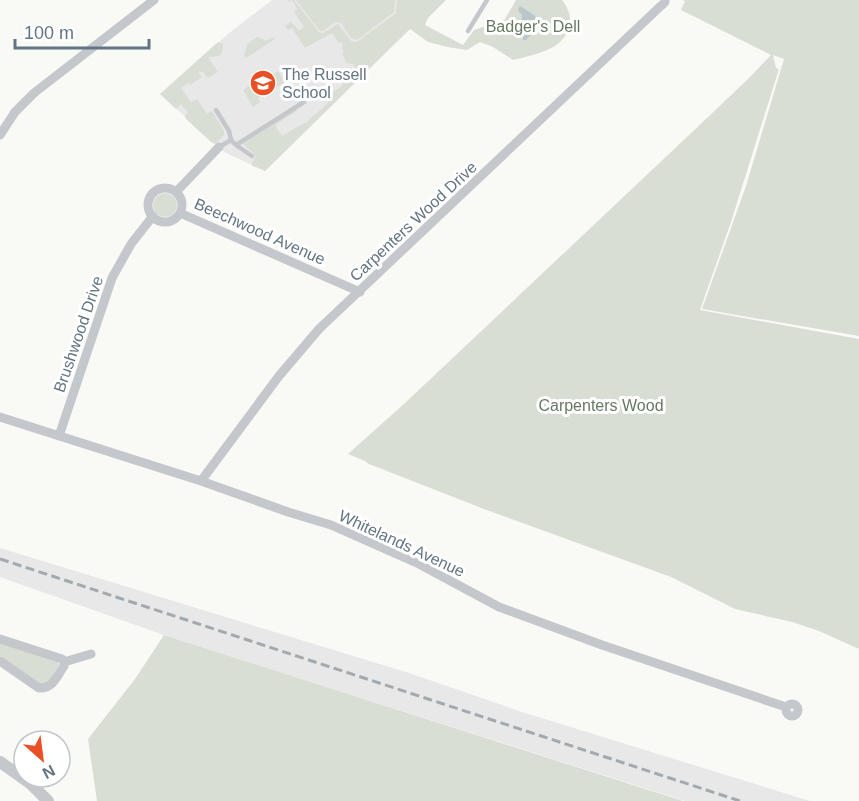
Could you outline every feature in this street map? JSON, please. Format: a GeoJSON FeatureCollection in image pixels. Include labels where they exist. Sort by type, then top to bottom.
{"type":"FeatureCollection","features":[{"type":"Feature","properties":{"kind":"street"},"geometry":{"type":"LineString","coordinates":[[0,135],[15,112],[34,93],[154,0]]}},
{"type":"Feature","properties":{"kind":"street","name":"Carpenters Wood Drive"},"geometry":{"type":"LineString","coordinates":[[201,481],[279,376],[319,329],[666,0]]}},
{"type":"Feature","properties":{"kind":"street"},"geometry":{"type":"LineString","coordinates":[[153,216],[157,220],[167,222],[176,218],[182,204],[176,192],[219,147]]}},
{"type":"Feature","properties":{"kind":"street","name":"Brushwood Drive"},"geometry":{"type":"LineString","coordinates":[[59,436],[112,278],[131,244],[153,216],[150,212],[149,201],[155,192],[165,188],[176,192]]}},
{"type":"Feature","properties":{"kind":"street","name":"Beechwood Avenue"},"geometry":{"type":"LineString","coordinates":[[180,213],[360,292]]}},
{"type":"Feature","properties":{"kind":"street","name":"Whitelands Avenue"},"geometry":{"type":"LineString","coordinates":[[0,417],[331,525],[419,564],[499,607],[548,626],[786,707]]}},
{"type":"Feature","properties":{"kind":"street"},"geometry":{"type":"LineString","coordinates":[[0,639],[62,659],[64,662]]}},
{"type":"Feature","properties":{"kind":"street"},"geometry":{"type":"LineString","coordinates":[[64,662],[91,654]]}},
{"type":"Feature","properties":{"kind":"street"},"geometry":{"type":"LineString","coordinates":[[0,663],[39,688],[45,688],[50,687],[64,666],[64,662]]}},
{"type":"Feature","properties":{"kind":"street"},"geometry":{"type":"LineString","coordinates":[[0,762],[30,783],[48,801]]}},
{"type":"Feature","properties":{"kind":"lane"},"geometry":{"type":"LineString","coordinates":[[468,31],[487,0]]}},
{"type":"Feature","properties":{"kind":"lane"},"geometry":{"type":"LineString","coordinates":[[236,145],[304,102]]}},
{"type":"Feature","properties":{"kind":"lane"},"geometry":{"type":"LineString","coordinates":[[216,110],[230,131],[231,140],[252,156]]}},
{"type":"Feature","properties":{"kind":"lane"},"geometry":{"type":"LineString","coordinates":[[219,147],[231,140]]}},
{"type":"Feature","properties":{"kind":"shaded area","name":"The Russell School"},"geometry":{"type":"Polygon","coordinates":[[[272,0],[439,0],[265,171],[224,152],[160,94],[228,34],[272,0]]]}},
{"type":"Feature","properties":{"kind":"shaded area"},"geometry":{"type":"Polygon","coordinates":[[[520,6],[534,15],[538,21],[532,34],[526,40],[523,40],[522,15],[518,10],[520,6]]]}},
{"type":"Feature","properties":{"kind":"shaded area"},"geometry":{"type":"Polygon","coordinates":[[[0,548],[409,673],[522,712],[810,801],[685,801],[164,635],[0,577],[0,548]]]}},
{"type":"Feature","properties":{"kind":"green space","name":"Badger's Dell"},"geometry":{"type":"Polygon","coordinates":[[[292,0],[319,32],[323,33],[338,24],[351,41],[357,42],[396,13],[397,0],[446,0],[428,18],[425,25],[463,45],[474,30],[486,26],[498,31],[516,0],[562,0],[569,12],[570,24],[565,36],[555,46],[540,53],[513,60],[493,47],[480,42],[467,50],[447,47],[428,42],[410,29],[265,171],[251,165],[256,156],[242,143],[296,109],[297,111],[275,125],[282,136],[306,123],[329,102],[332,98],[331,92],[340,88],[349,75],[358,72],[353,64],[347,63],[342,54],[344,51],[341,42],[339,43],[332,33],[305,48],[292,28],[288,30],[285,26],[291,22],[299,30],[304,27],[294,12],[297,9],[292,0]]]}},
{"type":"Feature","properties":{"kind":"green space"},"geometry":{"type":"Polygon","coordinates":[[[296,0],[395,0],[394,12],[357,40],[351,38],[341,23],[335,22],[323,31],[319,30],[296,0]]]}},
{"type":"Feature","properties":{"kind":"green space","name":"Carpenters Wood"},"geometry":{"type":"Polygon","coordinates":[[[682,0],[859,0],[859,336],[702,309],[746,186],[784,59],[773,55],[776,68],[779,69],[731,222],[700,310],[859,339],[859,649],[792,622],[735,609],[671,577],[484,509],[348,454],[405,403],[771,55],[681,10],[685,1],[682,0]]]}},
{"type":"Feature","properties":{"kind":"green space"},"geometry":{"type":"Polygon","coordinates":[[[257,37],[265,41],[274,37],[275,39],[246,58],[244,55],[246,45],[257,37]]]}},
{"type":"Feature","properties":{"kind":"green space"},"geometry":{"type":"Polygon","coordinates":[[[218,42],[223,44],[222,53],[219,56],[208,57],[218,72],[208,78],[202,71],[199,73],[202,77],[181,88],[191,102],[197,99],[207,114],[212,111],[224,131],[224,135],[215,144],[185,118],[187,111],[181,104],[176,109],[160,94],[218,42]]]}},
{"type":"Feature","properties":{"kind":"green space"},"geometry":{"type":"Polygon","coordinates":[[[278,71],[285,82],[258,98],[260,102],[253,107],[243,90],[252,84],[253,87],[278,71]]]}},
{"type":"Feature","properties":{"kind":"green space"},"geometry":{"type":"Polygon","coordinates":[[[165,193],[173,197],[177,205],[173,213],[165,217],[157,213],[153,205],[157,197],[165,193]]]}},
{"type":"Feature","properties":{"kind":"green space"},"geometry":{"type":"Polygon","coordinates":[[[164,635],[683,801],[97,801],[88,739],[135,679],[164,635]]]}},
{"type":"Feature","properties":{"kind":"green space"},"geometry":{"type":"Polygon","coordinates":[[[0,643],[58,662],[59,665],[48,684],[42,685],[0,656],[0,643]]]}},
{"type":"Feature","properties":{"kind":"railway"},"geometry":{"type":"LineString","coordinates":[[0,559],[740,801]]}},
{"type":"Feature","properties":{"kind":"place","name":"The Russell School"},"geometry":{"type":"Point","coordinates":[263,83]}}]}
